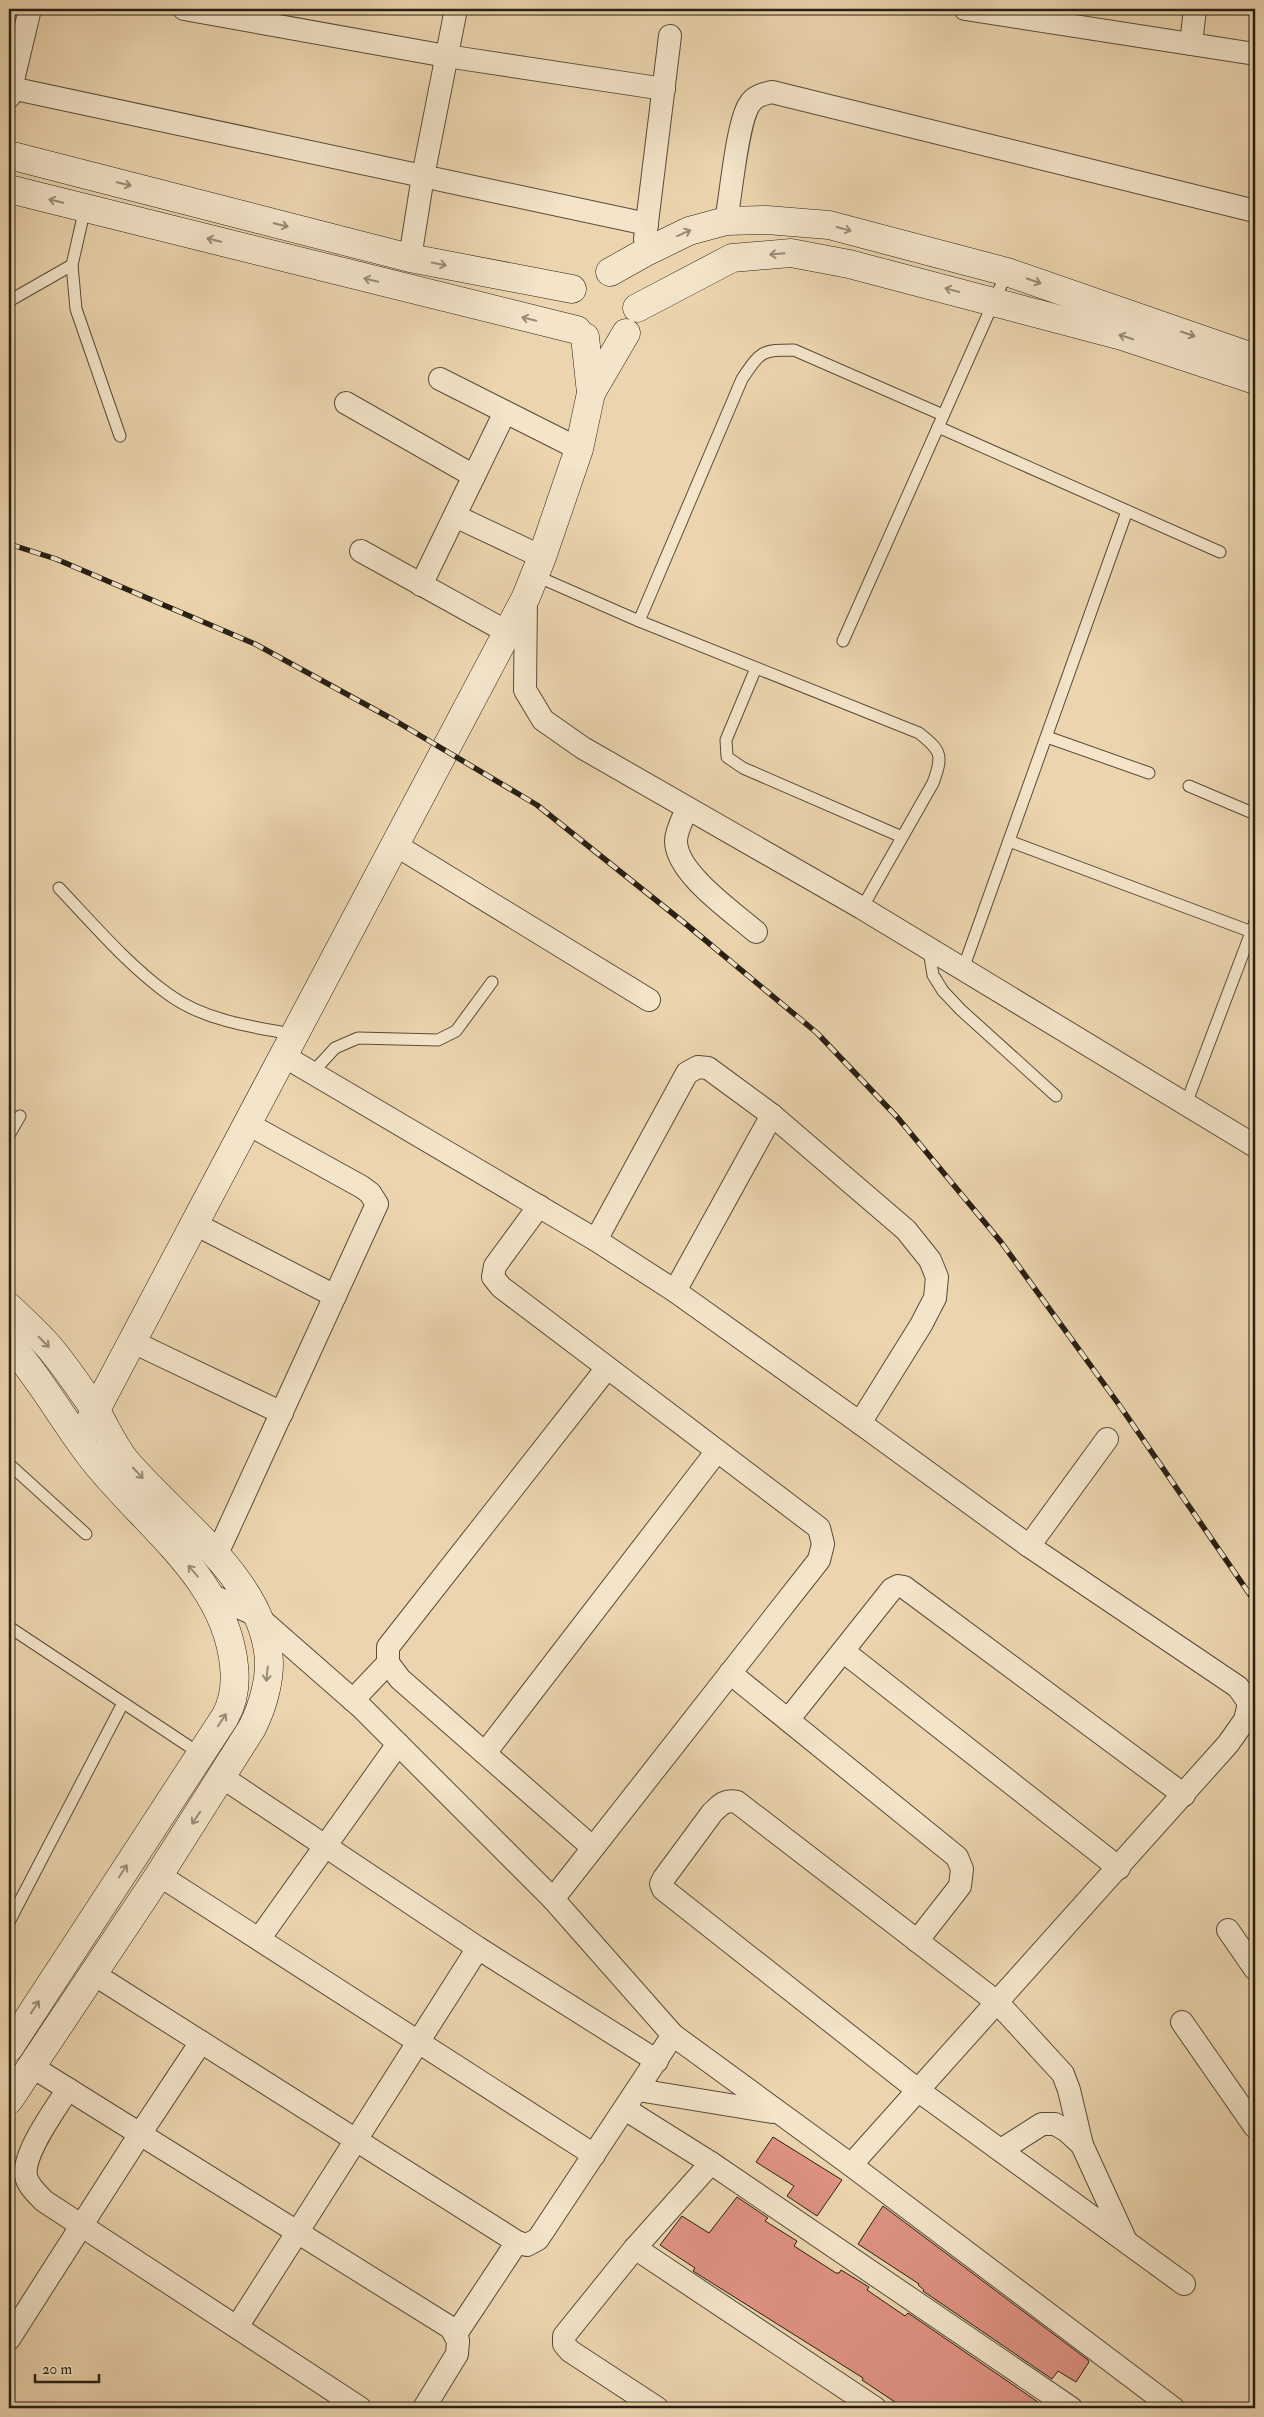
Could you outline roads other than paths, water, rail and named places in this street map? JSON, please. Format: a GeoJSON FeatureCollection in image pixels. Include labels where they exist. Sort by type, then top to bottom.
{"type":"FeatureCollection","features":[{"type":"Feature","properties":{"kind":"main road"},"geometry":{"type":"LineString","coordinates":[[9,155],[410,258],[572,289]]}},
{"type":"Feature","properties":{"kind":"main road"},"geometry":{"type":"LineString","coordinates":[[9,189],[581,333],[595,341],[617,339],[626,333]]}},
{"type":"Feature","properties":{"kind":"main road"},"geometry":{"type":"LineString","coordinates":[[610,272],[689,231],[726,221],[767,220],[829,225],[1007,272],[1255,358]]}},
{"type":"Feature","properties":{"kind":"main road"},"geometry":{"type":"LineString","coordinates":[[637,308],[732,258],[791,253],[849,264],[1122,336],[1255,380]]}},
{"type":"Feature","properties":{"kind":"main road"},"geometry":{"type":"LineString","coordinates":[[80,1440],[507,632],[534,576],[579,449],[591,393],[626,333],[633,325],[637,308],[635,293],[621,276],[610,272],[599,272],[579,280],[572,289],[568,310],[571,321],[581,333],[591,393]]}},
{"type":"Feature","properties":{"kind":"main road"},"geometry":{"type":"LineString","coordinates":[[9,1307],[54,1351],[95,1410],[124,1458],[216,1556],[247,1594],[269,1653],[265,1692],[259,1714],[252,1728],[159,1875],[9,2100]]}},
{"type":"Feature","properties":{"kind":"main road"},"geometry":{"type":"LineString","coordinates":[[9,1344],[30,1366],[80,1440],[124,1496],[196,1574],[211,1595],[229,1635],[233,1654],[234,1686],[230,1707],[9,2048]]}},
{"type":"Feature","properties":{"kind":"street"},"geometry":{"type":"LineString","coordinates":[[30,9],[10,93],[423,176],[647,224]]}},
{"type":"Feature","properties":{"kind":"street"},"geometry":{"type":"LineString","coordinates":[[184,9],[446,56],[664,89]]}},
{"type":"Feature","properties":{"kind":"street"},"geometry":{"type":"LineString","coordinates":[[410,258],[423,176],[456,9]]}},
{"type":"Feature","properties":{"kind":"street"},"geometry":{"type":"LineString","coordinates":[[965,9],[1022,13],[1255,54]]}},
{"type":"Feature","properties":{"kind":"street"},"geometry":{"type":"LineString","coordinates":[[1191,44],[1195,9]]}},
{"type":"Feature","properties":{"kind":"street"},"geometry":{"type":"LineString","coordinates":[[644,253],[670,36]]}},
{"type":"Feature","properties":{"kind":"street"},"geometry":{"type":"LineString","coordinates":[[726,221],[743,120],[749,104],[758,96],[772,92],[1255,211]]}},
{"type":"Feature","properties":{"kind":"street"},"geometry":{"type":"LineString","coordinates":[[440,379],[579,449]]}},
{"type":"Feature","properties":{"kind":"street"},"geometry":{"type":"LineString","coordinates":[[346,404],[474,476]]}},
{"type":"Feature","properties":{"kind":"street"},"geometry":{"type":"LineString","coordinates":[[421,584],[506,412]]}},
{"type":"Feature","properties":{"kind":"street"},"geometry":{"type":"LineString","coordinates":[[455,516],[534,576],[525,690],[543,720],[583,748],[862,908],[1255,1146]]}},
{"type":"Feature","properties":{"kind":"street"},"geometry":{"type":"LineString","coordinates":[[361,551],[507,632]]}},
{"type":"Feature","properties":{"kind":"street"},"geometry":{"type":"LineString","coordinates":[[687,809],[676,841],[680,858],[694,877],[756,932]]}},
{"type":"Feature","properties":{"kind":"street"},"geometry":{"type":"LineString","coordinates":[[394,844],[649,1000]]}},
{"type":"Feature","properties":{"kind":"street"},"geometry":{"type":"LineString","coordinates":[[288,1044],[312,1073],[596,1240],[675,1291],[860,1422],[1029,1546],[1238,1687],[1249,1703],[1245,1720],[1228,1744],[920,2091],[851,2165]]}},
{"type":"Feature","properties":{"kind":"street"},"geometry":{"type":"LineString","coordinates":[[596,1240],[687,1073],[698,1067],[708,1068],[772,1116],[906,1230],[930,1260],[937,1277],[935,1298],[921,1325],[860,1422]]}},
{"type":"Feature","properties":{"kind":"street"},"geometry":{"type":"LineString","coordinates":[[675,1291],[772,1116]]}},
{"type":"Feature","properties":{"kind":"street"},"geometry":{"type":"LineString","coordinates":[[216,1556],[378,1204],[376,1199],[362,1187],[246,1123]]}},
{"type":"Feature","properties":{"kind":"street"},"geometry":{"type":"LineString","coordinates":[[539,1206],[495,1266],[493,1277],[514,1298],[819,1528],[824,1544],[819,1560],[553,1899]]}},
{"type":"Feature","properties":{"kind":"street"},"geometry":{"type":"LineString","coordinates":[[193,1223],[335,1296]]}},
{"type":"Feature","properties":{"kind":"street"},"geometry":{"type":"LineString","coordinates":[[131,1341],[282,1413]]}},
{"type":"Feature","properties":{"kind":"street"},"geometry":{"type":"LineString","coordinates":[[592,1847],[400,1679],[388,1663],[388,1648],[607,1368]]}},
{"type":"Feature","properties":{"kind":"street"},"geometry":{"type":"LineString","coordinates":[[1029,1546],[1107,1439]]}},
{"type":"Feature","properties":{"kind":"street"},"geometry":{"type":"LineString","coordinates":[[485,1753],[717,1451]]}},
{"type":"Feature","properties":{"kind":"street"},"geometry":{"type":"LineString","coordinates":[[788,1720],[892,1589],[898,1586],[904,1588],[1184,1795]]}},
{"type":"Feature","properties":{"kind":"street"},"geometry":{"type":"LineString","coordinates":[[211,1595],[256,1615],[353,1700],[553,1899],[673,2035],[851,2165],[1166,2406]]}},
{"type":"Feature","properties":{"kind":"street"},"geometry":{"type":"LineString","coordinates":[[843,1651],[1119,1868]]}},
{"type":"Feature","properties":{"kind":"street"},"geometry":{"type":"LineString","coordinates":[[353,1700],[388,1663]]}},
{"type":"Feature","properties":{"kind":"street"},"geometry":{"type":"LineString","coordinates":[[730,1673],[957,1857],[962,1869],[960,1886],[917,1941]]}},
{"type":"Feature","properties":{"kind":"street"},"geometry":{"type":"LineString","coordinates":[[259,1940],[398,1744]]}},
{"type":"Feature","properties":{"kind":"street"},"geometry":{"type":"LineString","coordinates":[[222,1777],[478,1948],[657,2062]]}},
{"type":"Feature","properties":{"kind":"street"},"geometry":{"type":"LineString","coordinates":[[1126,2241],[1082,2145],[1069,2090],[1063,2074],[998,2003],[737,1802],[729,1800],[721,1804],[661,1884],[669,1894],[920,2091],[1184,2284]]}},
{"type":"Feature","properties":{"kind":"street"},"geometry":{"type":"LineString","coordinates":[[159,1875],[594,2155]]}},
{"type":"Feature","properties":{"kind":"street"},"geometry":{"type":"LineString","coordinates":[[1228,1930],[1255,1969]]}},
{"type":"Feature","properties":{"kind":"street"},"geometry":{"type":"LineString","coordinates":[[236,2328],[478,1948]]}},
{"type":"Feature","properties":{"kind":"street"},"geometry":{"type":"LineString","coordinates":[[92,1973],[517,2242],[527,2245],[538,2239],[657,2062],[673,2035]]}},
{"type":"Feature","properties":{"kind":"street"},"geometry":{"type":"LineString","coordinates":[[1182,2022],[1255,2127]]}},
{"type":"Feature","properties":{"kind":"street"},"geometry":{"type":"LineString","coordinates":[[9,2339],[201,2042]]}},
{"type":"Feature","properties":{"kind":"street"},"geometry":{"type":"LineString","coordinates":[[31,2066],[451,2328],[458,2341]]}},
{"type":"Feature","properties":{"kind":"street"},"geometry":{"type":"LineString","coordinates":[[68,2089],[27,2160],[26,2176],[31,2188],[44,2201],[360,2408]]}},
{"type":"Feature","properties":{"kind":"street"},"geometry":{"type":"LineString","coordinates":[[638,2090],[778,2113]]}},
{"type":"Feature","properties":{"kind":"street"},"geometry":{"type":"LineString","coordinates":[[625,2109],[711,2163],[1071,2408]]}},
{"type":"Feature","properties":{"kind":"street"},"geometry":{"type":"LineString","coordinates":[[1001,2150],[1042,2124],[1056,2124],[1082,2145]]}},
{"type":"Feature","properties":{"kind":"street"},"geometry":{"type":"LineString","coordinates":[[658,2408],[570,2351],[564,2344],[564,2336],[635,2248],[711,2163]]}},
{"type":"Feature","properties":{"kind":"street"},"geometry":{"type":"LineString","coordinates":[[424,2408],[457,2354],[458,2341],[456,2334],[517,2242]]}},
{"type":"Feature","properties":{"kind":"street"},"geometry":{"type":"LineString","coordinates":[[635,2248],[875,2408]]}},
{"type":"Feature","properties":{"kind":"lane"},"geometry":{"type":"LineString","coordinates":[[85,208],[72,265],[76,309],[120,436]]}},
{"type":"Feature","properties":{"kind":"lane"},"geometry":{"type":"LineString","coordinates":[[9,301],[72,265]]}},
{"type":"Feature","properties":{"kind":"lane"},"geometry":{"type":"LineString","coordinates":[[843,641],[1007,272]]}},
{"type":"Feature","properties":{"kind":"lane"},"geometry":{"type":"LineString","coordinates":[[639,621],[742,379],[756,358],[768,350],[794,350],[943,415]]}},
{"type":"Feature","properties":{"kind":"lane"},"geometry":{"type":"LineString","coordinates":[[938,427],[1220,552]]}},
{"type":"Feature","properties":{"kind":"lane"},"geometry":{"type":"LineString","coordinates":[[963,969],[1127,511]]}},
{"type":"Feature","properties":{"kind":"lane"},"geometry":{"type":"LineString","coordinates":[[534,576],[639,621],[919,733],[936,746],[941,761],[933,782],[862,908]]}},
{"type":"Feature","properties":{"kind":"lane"},"geometry":{"type":"LineString","coordinates":[[756,668],[726,740],[727,757],[743,768],[902,837]]}},
{"type":"Feature","properties":{"kind":"lane"},"geometry":{"type":"LineString","coordinates":[[1047,737],[1149,773]]}},
{"type":"Feature","properties":{"kind":"lane"},"geometry":{"type":"LineString","coordinates":[[1189,786],[1255,814]]}},
{"type":"Feature","properties":{"kind":"lane"},"geometry":{"type":"LineString","coordinates":[[1009,841],[1254,927],[1186,1104]]}},
{"type":"Feature","properties":{"kind":"lane"},"geometry":{"type":"LineString","coordinates":[[58,888],[130,962],[168,994],[200,1011],[246,1026],[288,1044]]}},
{"type":"Feature","properties":{"kind":"lane"},"geometry":{"type":"LineString","coordinates":[[929,948],[933,975],[944,991],[961,1010],[1056,1096]]}},
{"type":"Feature","properties":{"kind":"lane"},"geometry":{"type":"LineString","coordinates":[[312,1073],[335,1048],[358,1038],[438,1040],[456,1031],[492,982]]}},
{"type":"Feature","properties":{"kind":"lane"},"geometry":{"type":"LineString","coordinates":[[9,1136],[20,1116]]}},
{"type":"Feature","properties":{"kind":"lane"},"geometry":{"type":"LineString","coordinates":[[9,1464],[86,1534]]}},
{"type":"Feature","properties":{"kind":"lane"},"geometry":{"type":"LineString","coordinates":[[9,1628],[199,1754]]}},
{"type":"Feature","properties":{"kind":"lane"},"geometry":{"type":"LineString","coordinates":[[9,1922],[123,1703]]}},
{"type":"Feature","properties":{"kind":"railway"},"geometry":{"type":"LineString","coordinates":[[9,544],[56,559],[255,644],[394,720],[537,805],[687,925],[817,1033],[898,1118],[1001,1242],[1120,1406],[1255,1602]]}}]}
